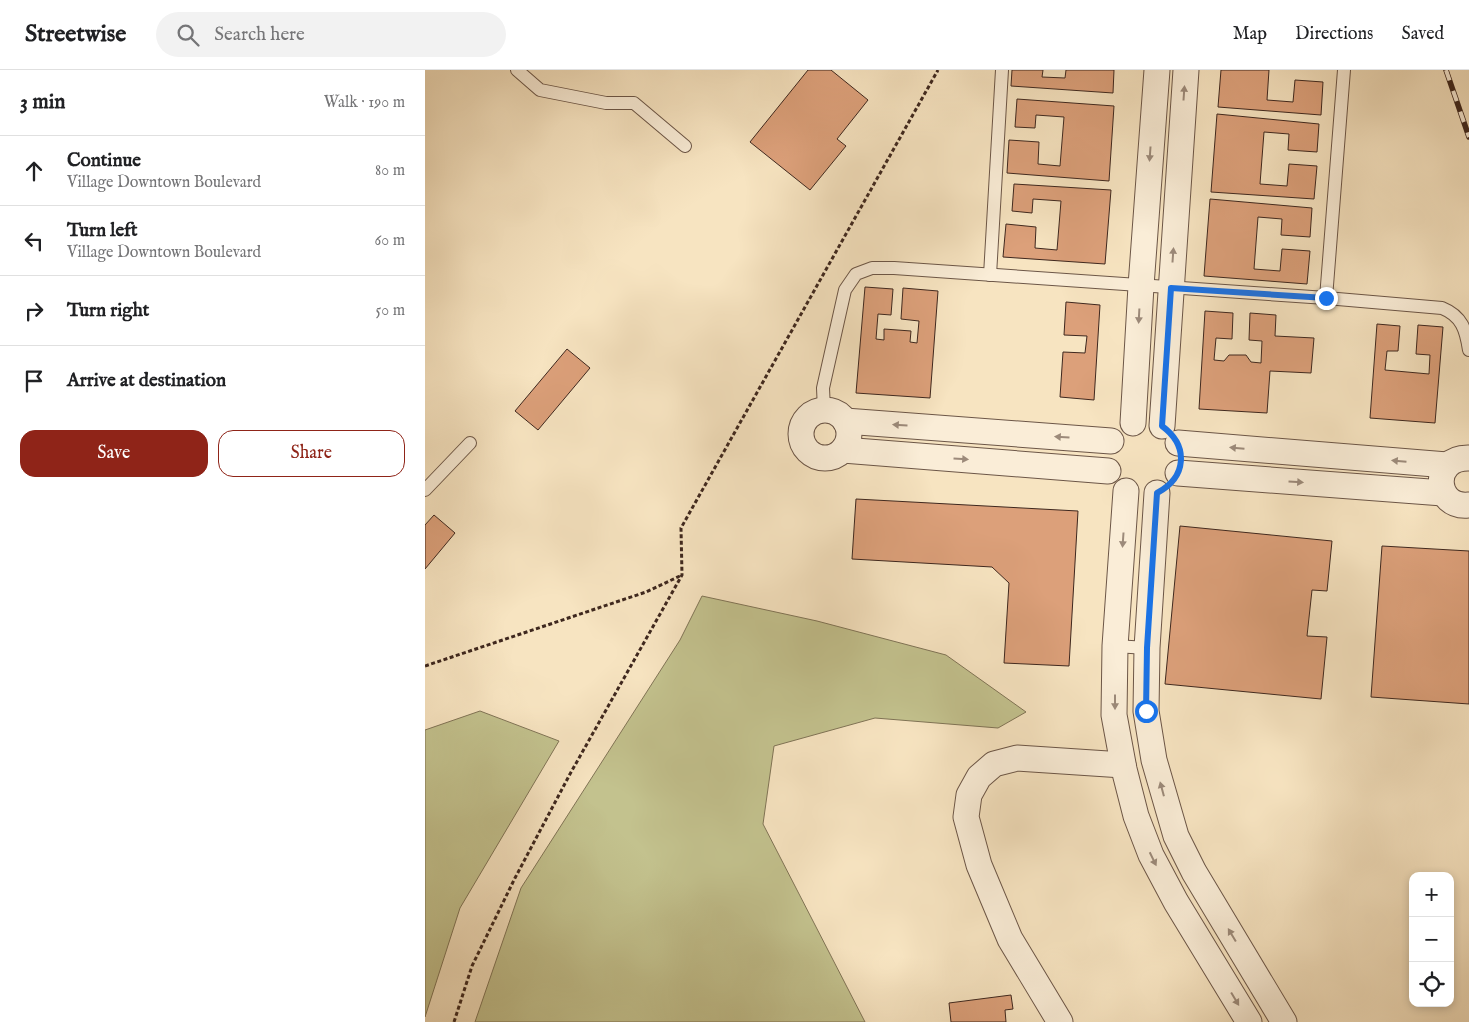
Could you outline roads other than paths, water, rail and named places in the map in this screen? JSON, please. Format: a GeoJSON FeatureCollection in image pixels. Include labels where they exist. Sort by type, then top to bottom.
{"type":"FeatureCollection","features":[{"type":"Feature","properties":{"kind":"street"},"geometry":{"type":"LineString","coordinates":[[1133,423],[1157,70]]}},
{"type":"Feature","properties":{"kind":"street"},"geometry":{"type":"LineString","coordinates":[[1186,70],[1171,288],[1170,434],[1181,453],[1181,463],[1178,473],[1165,488],[1157,493],[1146,495],[1126,491],[1109,471],[1107,455],[1111,441],[1124,427],[1133,423],[1148,421],[1170,434],[1458,461]]}},
{"type":"Feature","properties":{"kind":"street"},"geometry":{"type":"LineString","coordinates":[[835,415],[849,436],[843,450],[837,456],[821,458],[813,456],[802,444],[800,436],[804,421],[809,415],[817,411],[835,415],[1111,441]]}},
{"type":"Feature","properties":{"kind":"street"},"geometry":{"type":"LineString","coordinates":[[843,450],[1109,471]]}},
{"type":"Feature","properties":{"kind":"street"},"geometry":{"type":"LineString","coordinates":[[1458,461],[1443,471],[1441,478],[1443,493],[1448,500],[1455,504],[1469,506]]}},
{"type":"Feature","properties":{"kind":"street"},"geometry":{"type":"LineString","coordinates":[[1178,473],[1443,493]]}},
{"type":"Feature","properties":{"kind":"street"},"geometry":{"type":"LineString","coordinates":[[1126,491],[1115,646],[1115,715],[1123,765],[1136,816],[1151,856],[1249,1022]]}},
{"type":"Feature","properties":{"kind":"street"},"geometry":{"type":"LineString","coordinates":[[1157,493],[1147,648],[1146,711],[1154,760],[1176,836],[1194,872],[1284,1022]]}},
{"type":"Feature","properties":{"kind":"street"},"geometry":{"type":"LineString","coordinates":[[1060,1022],[1010,939],[979,865],[966,817],[969,795],[979,777],[994,764],[1017,758],[1123,765]]}},
{"type":"Feature","properties":{"kind":"lane"},"geometry":{"type":"LineString","coordinates":[[517,70],[540,90],[605,103],[635,103],[685,146]]}},
{"type":"Feature","properties":{"kind":"lane"},"geometry":{"type":"LineString","coordinates":[[990,275],[1002,70]]}},
{"type":"Feature","properties":{"kind":"lane"},"geometry":{"type":"LineString","coordinates":[[1326,298],[1344,70]]}},
{"type":"Feature","properties":{"kind":"lane"},"geometry":{"type":"LineString","coordinates":[[835,415],[823,388],[845,290],[857,274],[872,268],[1326,298],[1442,308],[1451,311],[1461,320],[1469,350]]}},
{"type":"Feature","properties":{"kind":"lane"},"geometry":{"type":"LineString","coordinates":[[425,490],[470,443]]}},
{"type":"Feature","properties":{"kind":"lane"},"geometry":{"type":"LineString","coordinates":[[1115,646],[1147,648]]}},
{"type":"Feature","properties":{"kind":"lane"},"geometry":{"type":"LineString","coordinates":[[1191,926],[1218,910]]}},
{"type":"Feature","properties":{"kind":"railway"},"geometry":{"type":"LineString","coordinates":[[1446,70],[1469,137]]}}]}
